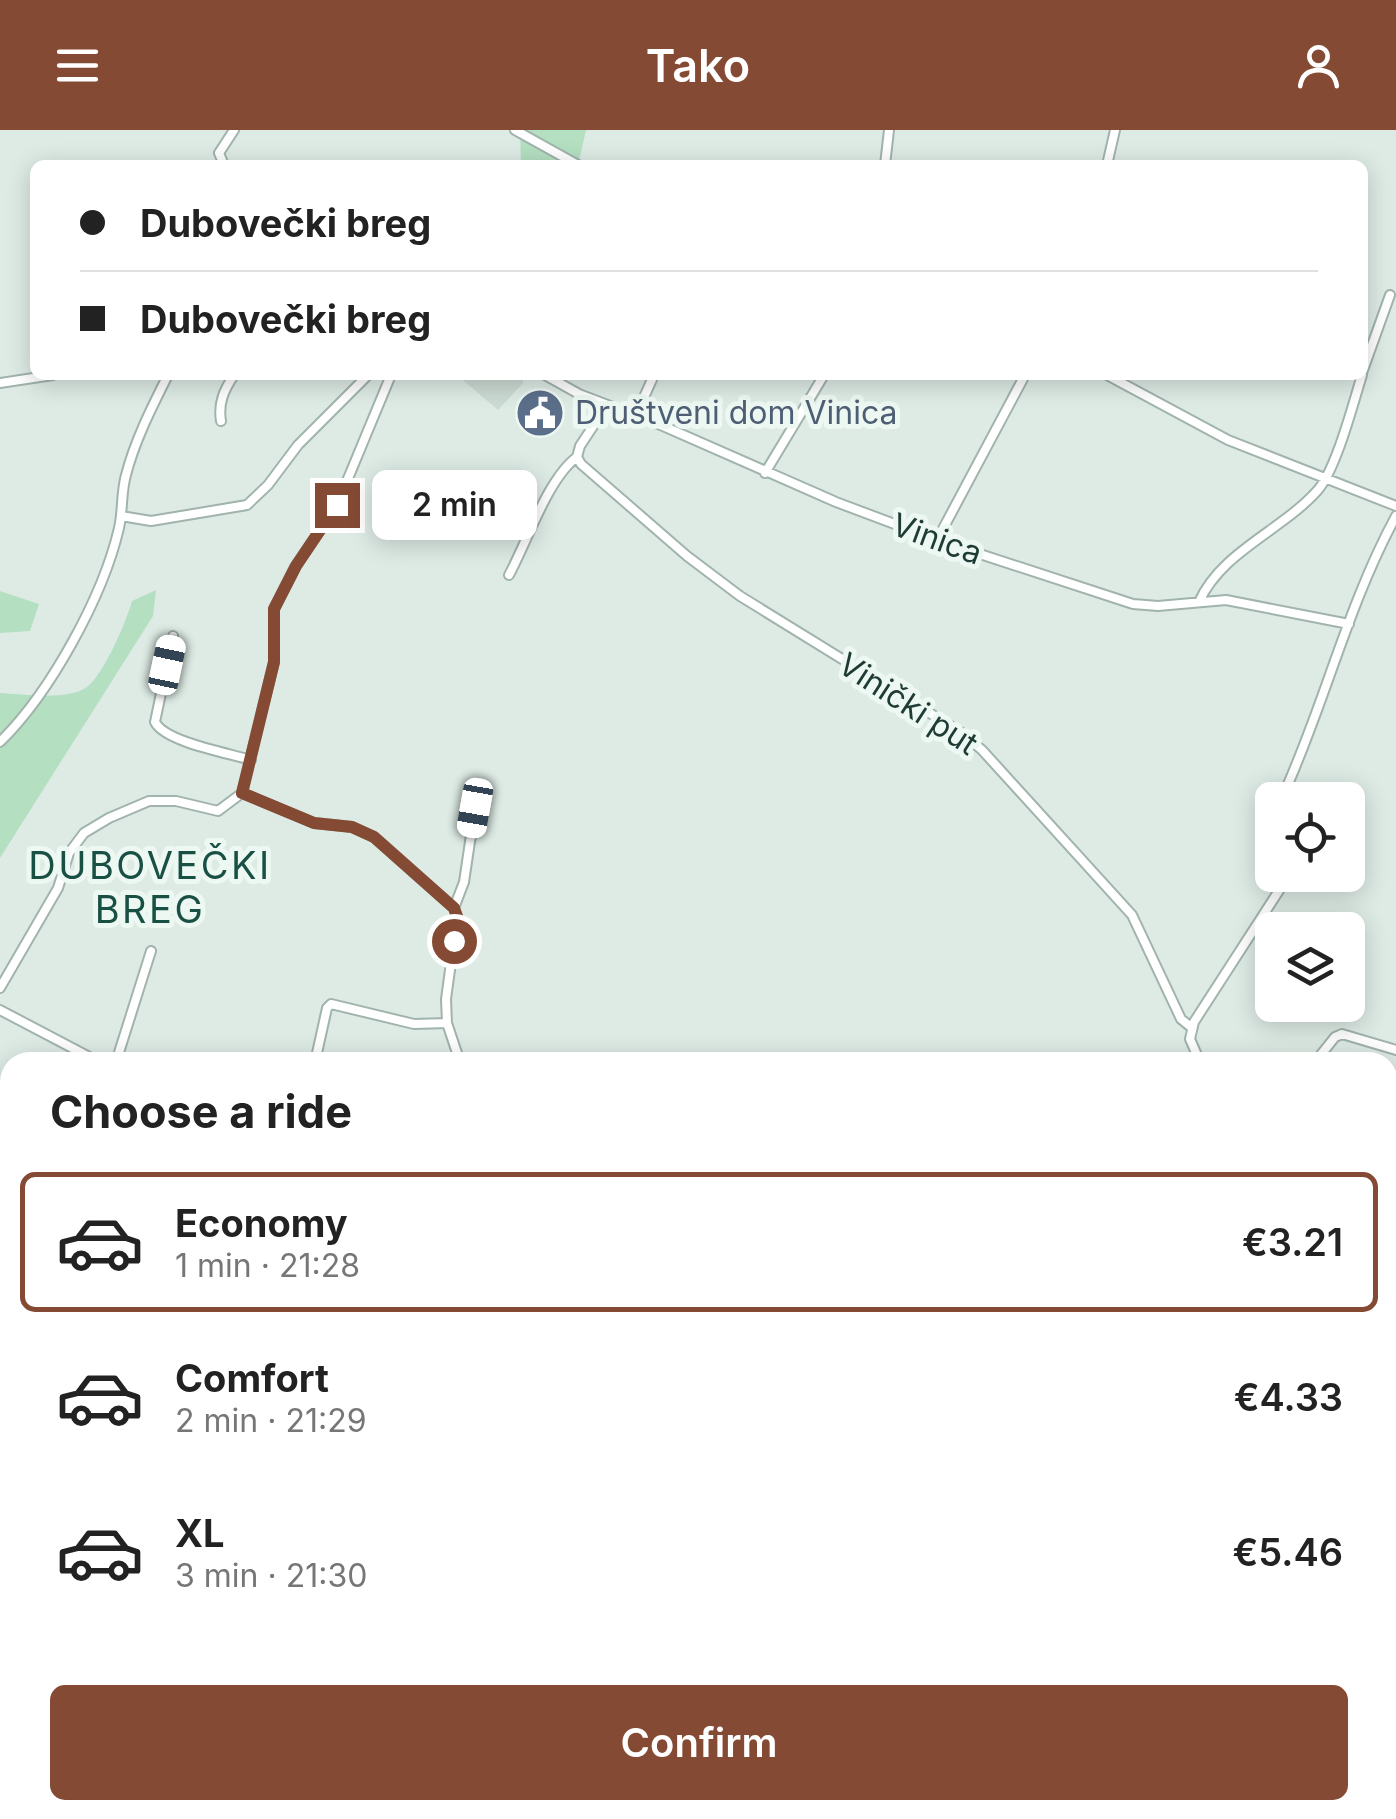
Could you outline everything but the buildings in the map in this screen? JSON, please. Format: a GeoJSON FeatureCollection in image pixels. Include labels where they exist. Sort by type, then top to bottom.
{"type":"FeatureCollection","features":[{"type":"Feature","properties":{"kind":"street"},"geometry":{"type":"LineString","coordinates":[[222,160],[220,153],[234,130]]}},
{"type":"Feature","properties":{"kind":"street"},"geometry":{"type":"LineString","coordinates":[[516,130],[569,160]]}},
{"type":"Feature","properties":{"kind":"street"},"geometry":{"type":"LineString","coordinates":[[885,160],[888,130]]}},
{"type":"Feature","properties":{"kind":"street"},"geometry":{"type":"LineString","coordinates":[[1108,160],[1115,130]]}},
{"type":"Feature","properties":{"kind":"street"},"geometry":{"type":"LineString","coordinates":[[1368,357],[1390,295]]}},
{"type":"Feature","properties":{"kind":"street"},"geometry":{"type":"LineString","coordinates":[[0,383],[30,378]]}},
{"type":"Feature","properties":{"kind":"street"},"geometry":{"type":"LineString","coordinates":[[0,742],[24,718],[95,597],[121,516],[125,478],[133,452],[166,380]]}},
{"type":"Feature","properties":{"kind":"street"},"geometry":{"type":"LineString","coordinates":[[221,421],[219,408],[231,380]]}},
{"type":"Feature","properties":{"kind":"street"},"geometry":{"type":"LineString","coordinates":[[121,516],[151,521],[247,505],[268,485],[298,445],[363,380]]}},
{"type":"Feature","properties":{"kind":"street"},"geometry":{"type":"LineString","coordinates":[[0,988],[58,888],[69,853],[84,833],[149,801],[176,801],[218,810],[242,793],[274,662],[274,609],[296,566],[337,505],[389,380]]}},
{"type":"Feature","properties":{"kind":"street","name":"Vinica"},"geometry":{"type":"LineString","coordinates":[[555,380],[764,472],[936,540],[1133,604],[1240,602],[1349,624]]}},
{"type":"Feature","properties":{"kind":"street"},"geometry":{"type":"LineString","coordinates":[[636,416],[652,380]]}},
{"type":"Feature","properties":{"kind":"street"},"geometry":{"type":"LineString","coordinates":[[764,472],[821,380]]}},
{"type":"Feature","properties":{"kind":"street"},"geometry":{"type":"LineString","coordinates":[[936,540],[1022,380]]}},
{"type":"Feature","properties":{"kind":"street"},"geometry":{"type":"LineString","coordinates":[[1115,380],[1228,440],[1396,506]]}},
{"type":"Feature","properties":{"kind":"street"},"geometry":{"type":"LineString","coordinates":[[1199,602],[1207,584],[1221,570],[1292,515],[1325,480],[1360,380]]}},
{"type":"Feature","properties":{"kind":"street"},"geometry":{"type":"LineString","coordinates":[[509,575],[547,500],[607,404]]}},
{"type":"Feature","properties":{"kind":"street","name":"Vinički put"},"geometry":{"type":"LineString","coordinates":[[577,456],[687,556],[740,596],[962,732],[982,750],[1124,904],[1181,1019],[1192,1028],[1190,1039],[1196,1052]]}},
{"type":"Feature","properties":{"kind":"street"},"geometry":{"type":"LineString","coordinates":[[1290,782],[1368,571],[1396,516]]}},
{"type":"Feature","properties":{"kind":"street"},"geometry":{"type":"LineString","coordinates":[[173,636],[155,722],[158,728],[170,736],[251,760]]}},
{"type":"Feature","properties":{"kind":"street"},"geometry":{"type":"LineString","coordinates":[[242,793],[314,823],[352,827],[374,837],[454,908],[458,919],[446,999],[447,1023],[457,1052]]}},
{"type":"Feature","properties":{"kind":"street"},"geometry":{"type":"LineString","coordinates":[[454,908],[464,882],[475,808]]}},
{"type":"Feature","properties":{"kind":"street"},"geometry":{"type":"LineString","coordinates":[[1192,1028],[1278,892]]}},
{"type":"Feature","properties":{"kind":"street"},"geometry":{"type":"LineString","coordinates":[[119,1052],[151,951]]}},
{"type":"Feature","properties":{"kind":"street"},"geometry":{"type":"LineString","coordinates":[[317,1052],[331,1004],[414,1024],[447,1023]]}},
{"type":"Feature","properties":{"kind":"street"},"geometry":{"type":"LineString","coordinates":[[0,1010],[81,1052]]}},
{"type":"Feature","properties":{"kind":"street"},"geometry":{"type":"LineString","coordinates":[[1323,1052],[1342,1034],[1396,1050]]}},
{"type":"Feature","properties":{"kind":"shaded area"},"geometry":{"type":"Polygon","coordinates":[[[463,380],[523,380],[498,410],[463,380]]]}},
{"type":"Feature","properties":{"kind":"green space"},"geometry":{"type":"Polygon","coordinates":[[[520,130],[586,130],[579,160],[521,160],[520,130]]]}},
{"type":"Feature","properties":{"kind":"green space"},"geometry":{"type":"Polygon","coordinates":[[[156,590],[153,616],[0,858],[0,693],[57,695],[87,687],[107,660],[132,601],[156,590]]]}},
{"type":"Feature","properties":{"kind":"green space"},"geometry":{"type":"Polygon","coordinates":[[[0,591],[39,604],[30,631],[0,633],[0,591]]]}},
{"type":"Feature","properties":{"kind":"place","name":"Društveni dom Vinica"},"geometry":{"type":"Point","coordinates":[540,413]}},
{"type":"Feature","properties":{"kind":"district","name":"DUBOVEČKI BREG"},"geometry":{"type":"Point","coordinates":[150,888]}},
{"type":"Feature","properties":{"kind":"route"},"geometry":{"type":"LineString","coordinates":[[337,505],[296,566],[274,609],[274,662],[242,793],[314,823],[352,827],[374,837],[454,908],[458,919],[454,941]]}}]}
